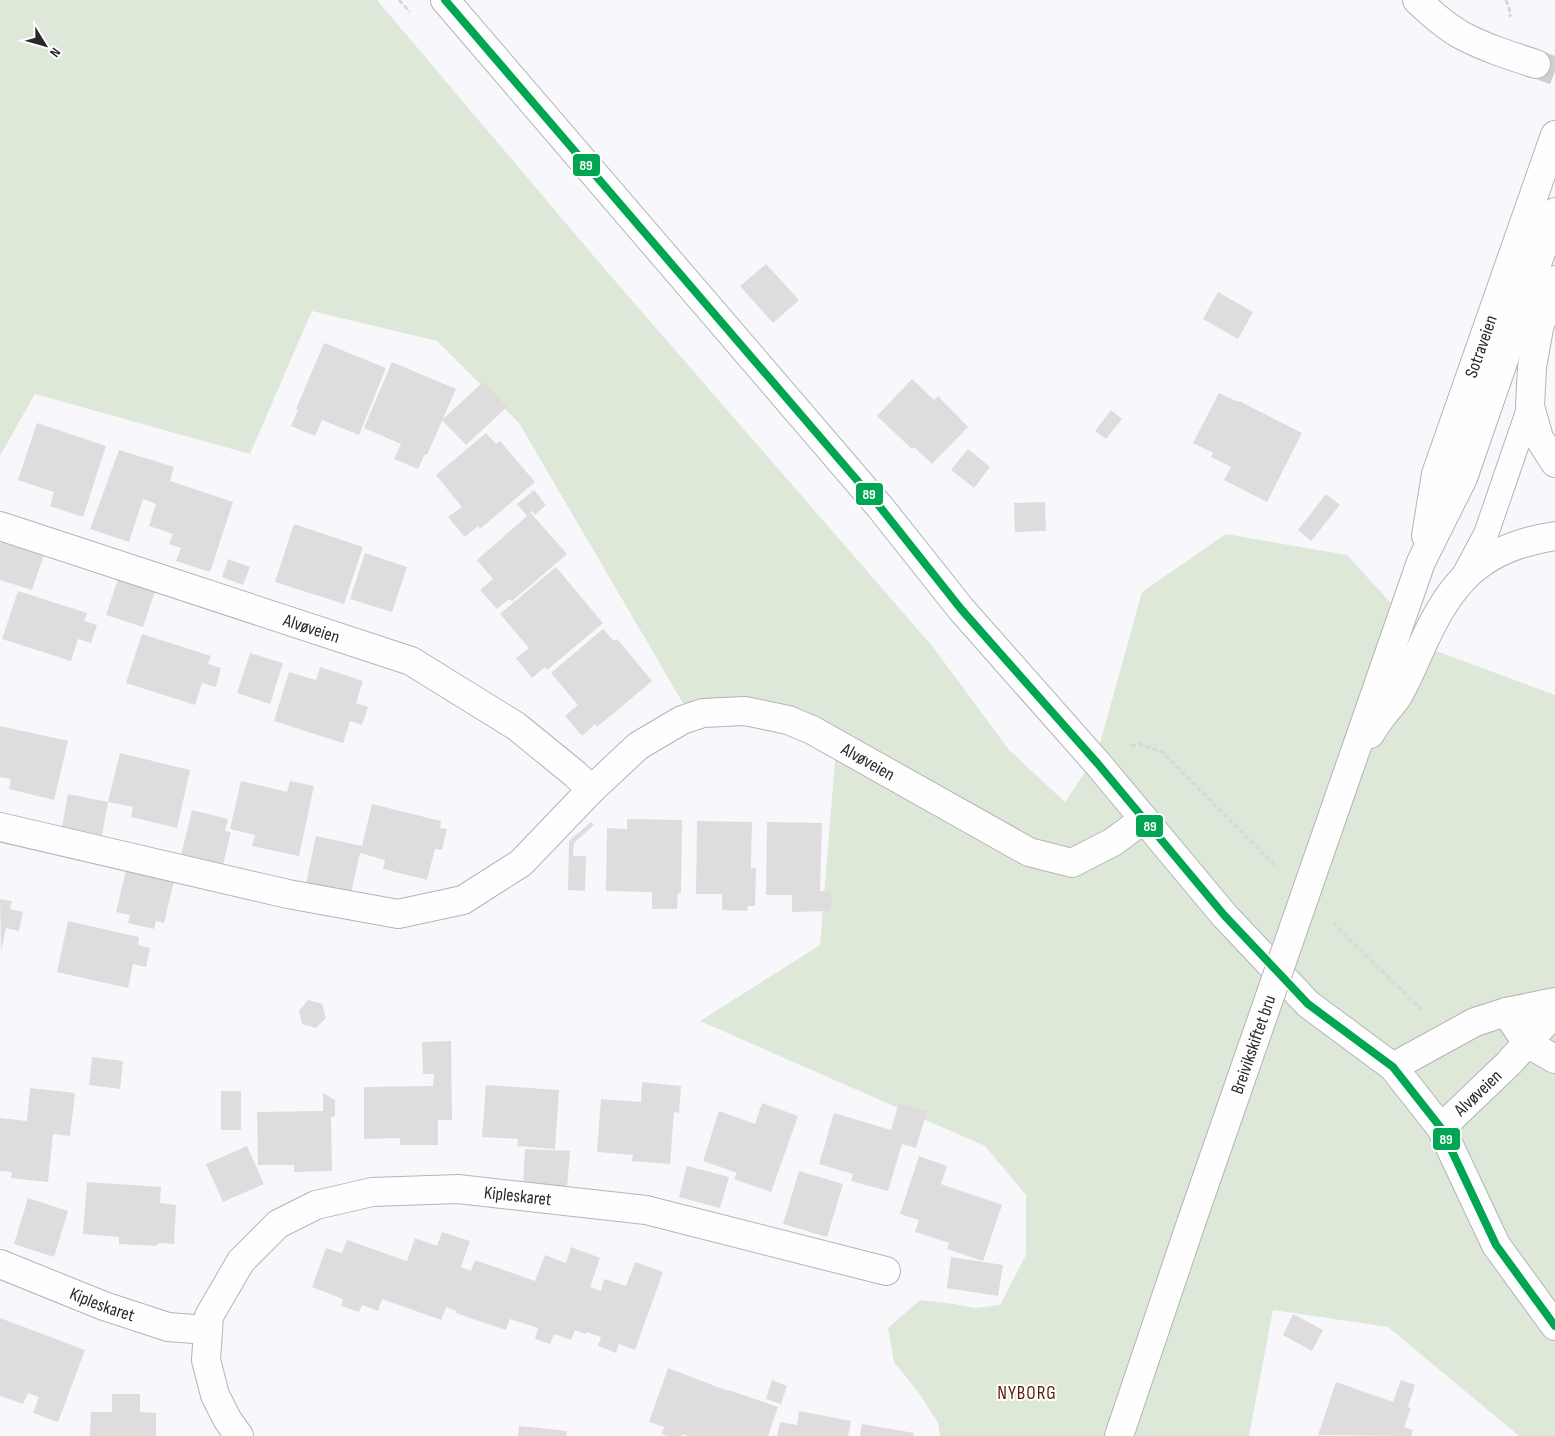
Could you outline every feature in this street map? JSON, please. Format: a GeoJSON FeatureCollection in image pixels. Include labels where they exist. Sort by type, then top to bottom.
{"type":"FeatureCollection","features":[{"type":"Feature","properties":{"kind":"main road","name":"Alvøveien"},"geometry":{"type":"LineString","coordinates":[[445,0],[880,508],[961,608],[1224,914],[1308,1004],[1394,1067],[1441,1128],[1509,1063],[1555,1012]]}},
{"type":"Feature","properties":{"kind":"main road"},"geometry":{"type":"LineString","coordinates":[[1417,0],[1436,18],[1462,36],[1536,64]]}},
{"type":"Feature","properties":{"kind":"main road","name":"Sotraveien"},"geometry":{"type":"LineString","coordinates":[[1421,562],[1436,474],[1555,135]]}},
{"type":"Feature","properties":{"kind":"main road","name":"Sotraveien"},"geometry":{"type":"LineString","coordinates":[[1398,626],[1421,562],[1464,478],[1555,212]]}},
{"type":"Feature","properties":{"kind":"main road"},"geometry":{"type":"LineString","coordinates":[[1555,280],[1539,328],[1532,367],[1530,406],[1539,438],[1555,463]]}},
{"type":"Feature","properties":{"kind":"main road","name":"Alvøveien"},"geometry":{"type":"LineString","coordinates":[[0,526],[411,661],[516,726],[575,774],[591,790]]}},
{"type":"Feature","properties":{"kind":"main road"},"geometry":{"type":"LineString","coordinates":[[1350,766],[1383,714],[1398,696],[1441,606],[1462,578],[1485,559],[1509,547],[1535,539],[1555,536]]}},
{"type":"Feature","properties":{"kind":"main road","name":"Breivikskiftet bru"},"geometry":{"type":"LineString","coordinates":[[1119,1436],[1398,626]]}},
{"type":"Feature","properties":{"kind":"main road","name":"Alvøveien"},"geometry":{"type":"LineString","coordinates":[[0,827],[288,894],[398,914],[464,900],[521,863],[591,790],[638,746],[682,720],[703,713],[745,710],[788,720],[812,730],[1029,852],[1072,863],[1113,842],[1144,819]]}},
{"type":"Feature","properties":{"kind":"main road"},"geometry":{"type":"LineString","coordinates":[[1394,1067],[1475,1022],[1506,1012],[1555,1002]]}},
{"type":"Feature","properties":{"kind":"main road"},"geometry":{"type":"LineString","coordinates":[[1506,1012],[1527,1043],[1555,1059]]}},
{"type":"Feature","properties":{"kind":"main road"},"geometry":{"type":"LineString","coordinates":[[1441,1128],[1496,1245],[1555,1326]]}},
{"type":"Feature","properties":{"kind":"main road","name":"Kipleskaret"},"geometry":{"type":"LineString","coordinates":[[239,1436],[227,1420],[214,1395],[206,1360],[209,1316],[240,1261],[278,1224],[316,1205],[372,1192],[458,1189],[646,1210],[886,1271]]}},
{"type":"Feature","properties":{"kind":"main road","name":"Kipleskaret"},"geometry":{"type":"LineString","coordinates":[[0,1264],[104,1306],[168,1327],[208,1330]]}},
{"type":"Feature","properties":{"kind":"lane"},"geometry":{"type":"LineString","coordinates":[[1462,578],[1486,534],[1530,406]]}},
{"type":"Feature","properties":{"kind":"green space"},"geometry":{"type":"Polygon","coordinates":[[[0,0],[377,0],[603,267],[933,647],[1009,750],[1065,802],[1097,754],[1142,592],[1226,534],[1347,555],[1434,650],[1555,695],[1555,1436],[1519,1436],[1388,1327],[1273,1310],[1249,1436],[940,1436],[938,1423],[919,1393],[894,1362],[888,1328],[920,1300],[975,1308],[1000,1305],[1026,1255],[1026,1195],[985,1146],[700,1021],[820,945],[836,749],[763,711],[687,710],[519,423],[437,341],[312,311],[250,454],[35,394],[0,456],[0,0]]]}},
{"type":"Feature","properties":{"kind":"building"},"geometry":{"type":"Polygon","coordinates":[[[766,264],[799,300],[773,323],[740,286],[766,264]]]}},
{"type":"Feature","properties":{"kind":"building"},"geometry":{"type":"Polygon","coordinates":[[[1218,292],[1253,312],[1238,339],[1203,319],[1218,292]]]}},
{"type":"Feature","properties":{"kind":"building"},"geometry":{"type":"Polygon","coordinates":[[[324,343],[386,368],[359,435],[322,420],[315,436],[291,426],[298,410],[296,409],[324,343]]]}},
{"type":"Feature","properties":{"kind":"building"},"geometry":{"type":"Polygon","coordinates":[[[392,362],[456,389],[427,455],[425,454],[418,469],[394,459],[401,444],[364,428],[392,362]]]}},
{"type":"Feature","properties":{"kind":"building"},"geometry":{"type":"Polygon","coordinates":[[[912,379],[934,400],[938,396],[968,427],[932,464],[914,447],[912,449],[877,416],[912,379]]]}},
{"type":"Feature","properties":{"kind":"building"},"geometry":{"type":"Polygon","coordinates":[[[483,382],[507,407],[466,445],[442,420],[483,382]]]}},
{"type":"Feature","properties":{"kind":"building"},"geometry":{"type":"Polygon","coordinates":[[[1219,393],[1302,433],[1267,502],[1224,480],[1231,467],[1211,457],[1213,453],[1193,443],[1219,393]]]}},
{"type":"Feature","properties":{"kind":"building"},"geometry":{"type":"Polygon","coordinates":[[[1111,410],[1122,419],[1106,439],[1095,431],[1111,410]]]}},
{"type":"Feature","properties":{"kind":"building"},"geometry":{"type":"Polygon","coordinates":[[[37,423],[106,446],[83,517],[50,506],[54,492],[18,480],[37,423]]]}},
{"type":"Feature","properties":{"kind":"building"},"geometry":{"type":"Polygon","coordinates":[[[486,433],[496,444],[500,441],[535,482],[480,529],[478,526],[465,537],[448,517],[462,507],[436,475],[486,433]]]}},
{"type":"Feature","properties":{"kind":"building"},"geometry":{"type":"Polygon","coordinates":[[[968,449],[990,467],[974,488],[951,470],[968,449]]]}},
{"type":"Feature","properties":{"kind":"building"},"geometry":{"type":"Polygon","coordinates":[[[119,450],[174,467],[170,481],[233,502],[210,572],[176,561],[181,548],[169,544],[173,534],[149,526],[156,504],[143,499],[129,542],[90,529],[119,450]]]}},
{"type":"Feature","properties":{"kind":"building"},"geometry":{"type":"Polygon","coordinates":[[[534,490],[546,505],[535,515],[532,511],[530,512],[567,554],[512,601],[509,599],[497,609],[480,590],[493,579],[477,560],[527,516],[517,504],[534,490]]]}},
{"type":"Feature","properties":{"kind":"building"},"geometry":{"type":"Polygon","coordinates":[[[1326,494],[1340,505],[1311,541],[1298,530],[1326,494]]]}},
{"type":"Feature","properties":{"kind":"building"},"geometry":{"type":"Polygon","coordinates":[[[1045,502],[1046,531],[1015,532],[1014,503],[1045,502]]]}},
{"type":"Feature","properties":{"kind":"building"},"geometry":{"type":"Polygon","coordinates":[[[294,524],[363,547],[344,604],[275,582],[294,524]]]}},
{"type":"Feature","properties":{"kind":"building"},"geometry":{"type":"Polygon","coordinates":[[[2,538],[45,552],[32,590],[0,580],[0,545],[2,538]]]}},
{"type":"Feature","properties":{"kind":"building"},"geometry":{"type":"Polygon","coordinates":[[[365,553],[407,567],[392,612],[350,599],[365,553]]]}},
{"type":"Feature","properties":{"kind":"building"},"geometry":{"type":"Polygon","coordinates":[[[228,559],[250,567],[243,585],[222,577],[228,559]]]}},
{"type":"Feature","properties":{"kind":"building"},"geometry":{"type":"Polygon","coordinates":[[[556,567],[603,623],[547,670],[545,667],[532,678],[516,658],[529,648],[500,614],[556,567]]]}},
{"type":"Feature","properties":{"kind":"building"},"geometry":{"type":"Polygon","coordinates":[[[119,576],[156,588],[143,627],[106,615],[119,576]]]}},
{"type":"Feature","properties":{"kind":"building"},"geometry":{"type":"Polygon","coordinates":[[[18,591],[87,613],[84,621],[97,625],[91,643],[78,639],[71,661],[2,639],[18,591]]]}},
{"type":"Feature","properties":{"kind":"building"},"geometry":{"type":"Polygon","coordinates":[[[603,629],[614,641],[617,639],[652,681],[597,727],[595,724],[582,736],[565,716],[578,705],[551,673],[603,629]]]}},
{"type":"Feature","properties":{"kind":"building"},"geometry":{"type":"Polygon","coordinates":[[[142,634],[211,656],[208,664],[221,668],[216,687],[202,683],[195,705],[126,683],[142,634]]]}},
{"type":"Feature","properties":{"kind":"building"},"geometry":{"type":"Polygon","coordinates":[[[250,653],[283,663],[270,704],[237,693],[250,653]]]}},
{"type":"Feature","properties":{"kind":"building"},"geometry":{"type":"Polygon","coordinates":[[[320,667],[363,681],[356,703],[368,707],[362,725],[350,721],[343,743],[274,721],[289,672],[316,680],[320,667]]]}},
{"type":"Feature","properties":{"kind":"building"},"geometry":{"type":"Polygon","coordinates":[[[0,726],[68,741],[54,800],[9,789],[11,779],[0,777],[0,726]]]}},
{"type":"Feature","properties":{"kind":"building"},"geometry":{"type":"Polygon","coordinates":[[[120,753],[190,770],[177,828],[131,817],[133,807],[108,802],[120,753]]]}},
{"type":"Feature","properties":{"kind":"building"},"geometry":{"type":"Polygon","coordinates":[[[241,781],[287,792],[290,781],[314,786],[299,856],[252,846],[255,835],[230,829],[241,781]]]}},
{"type":"Feature","properties":{"kind":"building"},"geometry":{"type":"Polygon","coordinates":[[[68,794],[108,802],[102,835],[62,827],[68,794]]]}},
{"type":"Feature","properties":{"kind":"building"},"geometry":{"type":"Polygon","coordinates":[[[372,804],[441,821],[440,828],[447,829],[442,850],[435,849],[427,880],[383,869],[385,860],[360,853],[351,893],[306,884],[316,836],[362,846],[372,804]]]}},
{"type":"Feature","properties":{"kind":"building"},"geometry":{"type":"Polygon","coordinates":[[[192,810],[228,819],[225,831],[231,832],[223,865],[181,855],[192,810]]]}},
{"type":"Feature","properties":{"kind":"building"},"geometry":{"type":"Polygon","coordinates":[[[627,819],[682,820],[681,893],[678,893],[677,909],[652,909],[652,892],[606,891],[607,828],[627,829],[627,819]]]}},
{"type":"Feature","properties":{"kind":"building"},"geometry":{"type":"Polygon","coordinates":[[[697,821],[752,822],[751,868],[756,868],[755,906],[748,906],[747,911],[722,910],[722,894],[696,894],[697,821]]]}},
{"type":"Feature","properties":{"kind":"building"},"geometry":{"type":"Polygon","coordinates":[[[591,822],[594,825],[574,843],[573,856],[586,856],[585,891],[568,890],[569,841],[591,822]]]}},
{"type":"Feature","properties":{"kind":"building"},"geometry":{"type":"Polygon","coordinates":[[[767,822],[822,823],[820,891],[832,892],[831,911],[792,912],[792,895],[766,895],[767,822]]]}},
{"type":"Feature","properties":{"kind":"building"},"geometry":{"type":"Polygon","coordinates":[[[126,870],[174,881],[164,923],[156,921],[154,929],[128,923],[130,915],[116,912],[126,870]]]}},
{"type":"Feature","properties":{"kind":"building"},"geometry":{"type":"Polygon","coordinates":[[[0,899],[12,901],[10,909],[23,912],[19,931],[6,928],[1,951],[0,899]]]}},
{"type":"Feature","properties":{"kind":"building"},"geometry":{"type":"Polygon","coordinates":[[[68,921],[139,937],[138,945],[150,948],[146,967],[133,964],[128,988],[57,972],[68,921]]]}},
{"type":"Feature","properties":{"kind":"building"},"geometry":{"type":"Polygon","coordinates":[[[308,1000],[322,1004],[326,1018],[316,1028],[302,1024],[299,1011],[308,1000]]]}},
{"type":"Feature","properties":{"kind":"building"},"geometry":{"type":"Polygon","coordinates":[[[451,1041],[452,1120],[438,1120],[438,1145],[400,1145],[400,1138],[364,1139],[364,1087],[433,1086],[434,1074],[423,1074],[422,1042],[451,1041]]]}},
{"type":"Feature","properties":{"kind":"building"},"geometry":{"type":"Polygon","coordinates":[[[92,1057],[123,1061],[120,1089],[89,1085],[92,1057]]]}},
{"type":"Feature","properties":{"kind":"building"},"geometry":{"type":"Polygon","coordinates":[[[642,1082],[681,1086],[679,1113],[674,1112],[670,1164],[632,1161],[633,1155],[597,1152],[601,1099],[641,1102],[642,1082]]]}},
{"type":"Feature","properties":{"kind":"building"},"geometry":{"type":"Polygon","coordinates":[[[486,1085],[559,1090],[555,1149],[517,1146],[518,1139],[482,1137],[486,1085]]]}},
{"type":"Feature","properties":{"kind":"building"},"geometry":{"type":"Polygon","coordinates":[[[30,1088],[75,1093],[70,1136],[53,1134],[48,1182],[11,1178],[12,1172],[0,1171],[0,1118],[27,1121],[30,1088]]]}},
{"type":"Feature","properties":{"kind":"building"},"geometry":{"type":"Polygon","coordinates":[[[221,1091],[241,1091],[241,1130],[221,1130],[221,1091]]]}},
{"type":"Feature","properties":{"kind":"building"},"geometry":{"type":"Polygon","coordinates":[[[323,1093],[335,1100],[335,1116],[331,1117],[332,1171],[294,1172],[294,1165],[258,1165],[257,1112],[323,1111],[323,1093]]]}},
{"type":"Feature","properties":{"kind":"building"},"geometry":{"type":"Polygon","coordinates":[[[762,1103],[798,1116],[771,1192],[734,1179],[737,1173],[703,1161],[719,1111],[755,1124],[762,1103]]]}},
{"type":"Feature","properties":{"kind":"building"},"geometry":{"type":"Polygon","coordinates":[[[899,1103],[927,1111],[916,1148],[902,1144],[888,1191],[851,1181],[853,1174],[819,1164],[834,1113],[891,1130],[899,1103]]]}},
{"type":"Feature","properties":{"kind":"building"},"geometry":{"type":"Polygon","coordinates":[[[247,1146],[264,1184],[223,1202],[206,1164],[247,1146]]]}},
{"type":"Feature","properties":{"kind":"building"},"geometry":{"type":"Polygon","coordinates":[[[525,1149],[570,1151],[567,1187],[523,1184],[525,1149]]]}},
{"type":"Feature","properties":{"kind":"building"},"geometry":{"type":"Polygon","coordinates":[[[919,1156],[947,1166],[941,1184],[1002,1205],[983,1261],[947,1249],[949,1243],[915,1232],[919,1220],[900,1214],[919,1156]]]}},
{"type":"Feature","properties":{"kind":"building"},"geometry":{"type":"Polygon","coordinates":[[[687,1166],[729,1177],[720,1208],[679,1197],[687,1166]]]}},
{"type":"Feature","properties":{"kind":"building"},"geometry":{"type":"Polygon","coordinates":[[[799,1171],[843,1184],[827,1237],[783,1224],[799,1171]]]}},
{"type":"Feature","properties":{"kind":"building"},"geometry":{"type":"Polygon","coordinates":[[[87,1182],[161,1187],[160,1203],[176,1205],[174,1244],[158,1243],[157,1246],[119,1244],[119,1237],[83,1234],[87,1182]]]}},
{"type":"Feature","properties":{"kind":"building"},"geometry":{"type":"Polygon","coordinates":[[[28,1198],[68,1211],[54,1257],[14,1244],[28,1198]]]}},
{"type":"Feature","properties":{"kind":"building"},"geometry":{"type":"Polygon","coordinates":[[[442,1232],[470,1241],[461,1267],[471,1271],[475,1260],[535,1281],[545,1255],[566,1263],[571,1247],[600,1258],[590,1287],[601,1291],[604,1279],[626,1286],[635,1262],[663,1272],[635,1350],[619,1344],[616,1353],[598,1346],[601,1337],[575,1330],[571,1340],[554,1334],[550,1344],[535,1339],[538,1328],[510,1319],[506,1330],[456,1313],[457,1311],[446,1307],[441,1320],[382,1299],[378,1311],[362,1305],[359,1312],[341,1306],[343,1299],[312,1287],[326,1248],[342,1253],[347,1240],[407,1261],[415,1238],[437,1246],[442,1232]]]}},
{"type":"Feature","properties":{"kind":"building"},"geometry":{"type":"Polygon","coordinates":[[[951,1257],[1003,1265],[998,1296],[947,1288],[951,1257]]]}},
{"type":"Feature","properties":{"kind":"building"},"geometry":{"type":"Polygon","coordinates":[[[1293,1314],[1323,1330],[1312,1351],[1283,1335],[1293,1314]]]}},
{"type":"Feature","properties":{"kind":"building"},"geometry":{"type":"Polygon","coordinates":[[[0,1318],[85,1350],[58,1422],[33,1413],[39,1397],[28,1393],[23,1404],[0,1396],[0,1318]]]}},
{"type":"Feature","properties":{"kind":"building"},"geometry":{"type":"Polygon","coordinates":[[[668,1368],[728,1391],[778,1407],[768,1436],[688,1436],[683,1434],[682,1436],[668,1436],[662,1434],[664,1427],[649,1422],[668,1368]]]}},
{"type":"Feature","properties":{"kind":"building"},"geometry":{"type":"Polygon","coordinates":[[[772,1380],[787,1386],[781,1404],[766,1399],[772,1380]]]}},
{"type":"Feature","properties":{"kind":"building"},"geometry":{"type":"Polygon","coordinates":[[[1401,1380],[1415,1385],[1408,1407],[1411,1408],[1404,1427],[1413,1430],[1411,1436],[1318,1435],[1336,1382],[1393,1402],[1401,1380]]]}},
{"type":"Feature","properties":{"kind":"building"},"geometry":{"type":"Polygon","coordinates":[[[112,1394],[140,1394],[140,1412],[156,1413],[156,1436],[90,1436],[91,1412],[112,1412],[112,1394]]]}},
{"type":"Feature","properties":{"kind":"building"},"geometry":{"type":"Polygon","coordinates":[[[799,1411],[851,1421],[848,1436],[777,1436],[780,1422],[797,1425],[799,1411]]]}},
{"type":"Feature","properties":{"kind":"building"},"geometry":{"type":"Polygon","coordinates":[[[862,1424],[914,1433],[913,1436],[860,1436],[862,1424]]]}},
{"type":"Feature","properties":{"kind":"building"},"geometry":{"type":"Polygon","coordinates":[[[519,1426],[567,1431],[566,1436],[518,1436],[519,1426]]]}},
{"type":"Feature","properties":{"kind":"tunnel"},"geometry":{"type":"LineString","coordinates":[[1536,64],[1555,71]]}},
{"type":"Feature","properties":{"kind":"transit line","name":"89"},"geometry":{"type":"LineString","coordinates":[[445,0],[880,507],[961,609],[1098,764],[1224,915],[1308,1004],[1393,1067],[1441,1128],[1496,1245],[1555,1326]]}},
{"type":"Feature","properties":{"kind":"district","name":"NYBORG"},"geometry":{"type":"Point","coordinates":[1027,1393]}}]}
